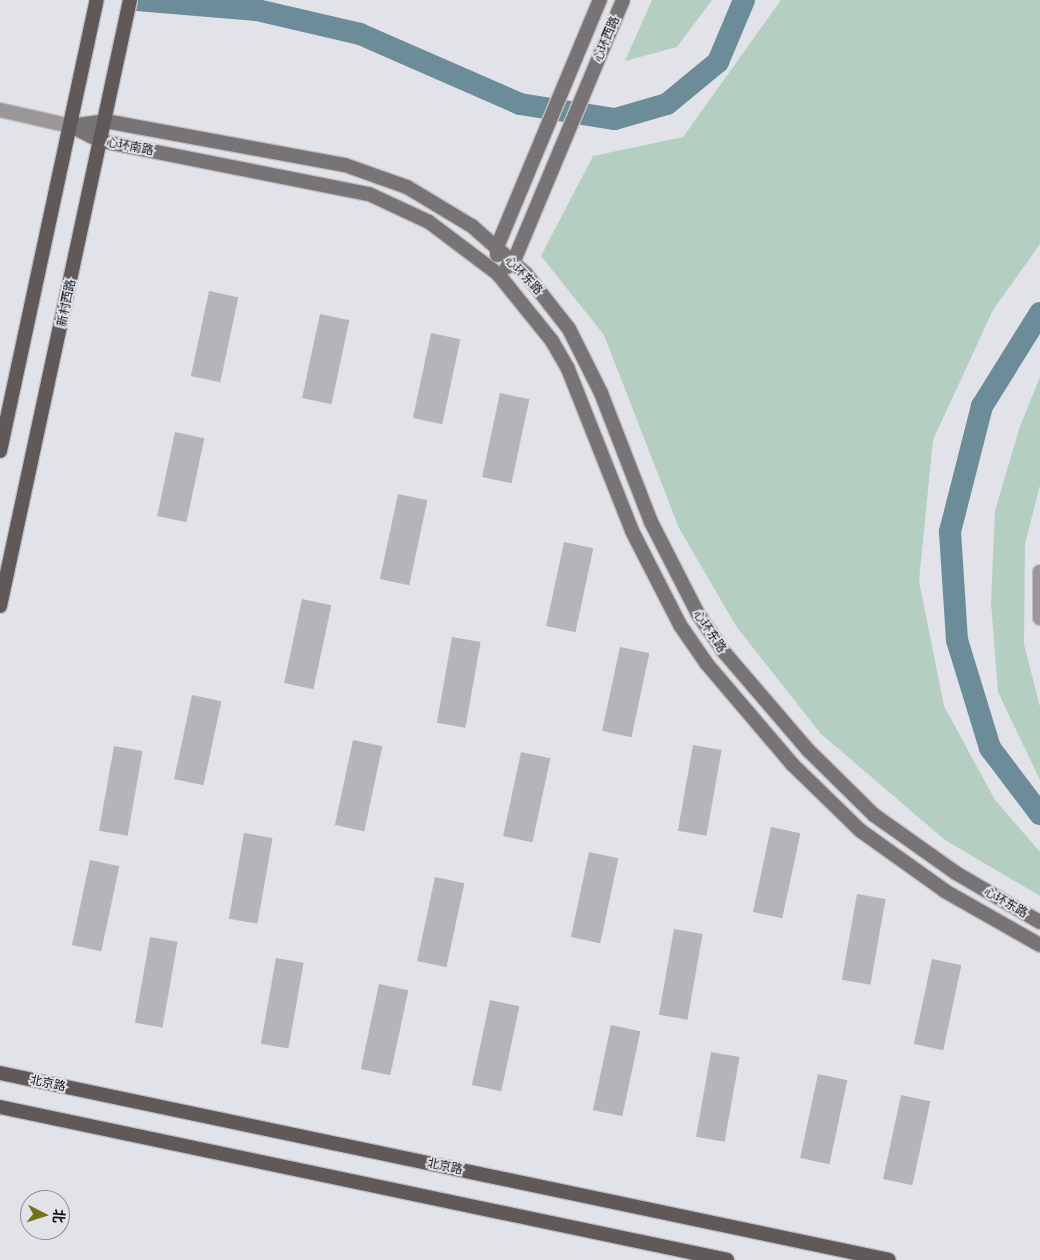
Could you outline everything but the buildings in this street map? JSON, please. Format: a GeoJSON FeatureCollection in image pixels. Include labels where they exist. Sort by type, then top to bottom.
{"type":"FeatureCollection","features":[{"type":"Feature","properties":{"kind":"main road"},"geometry":{"type":"LineString","coordinates":[[0,451],[97,0]]}},
{"type":"Feature","properties":{"kind":"main road","name":"新村西路"},"geometry":{"type":"LineString","coordinates":[[0,606],[130,0]]}},
{"type":"Feature","properties":{"kind":"main road","name":"心环西路"},"geometry":{"type":"LineString","coordinates":[[497,247],[600,0]]}},
{"type":"Feature","properties":{"kind":"main road","name":"心环西路"},"geometry":{"type":"LineString","coordinates":[[513,263],[623,0]]}},
{"type":"Feature","properties":{"kind":"main road","name":"心环南路"},"geometry":{"type":"LineString","coordinates":[[70,126],[105,121],[312,158],[376,174],[439,204],[497,247]]}},
{"type":"Feature","properties":{"kind":"main road","name":"心环南路"},"geometry":{"type":"LineString","coordinates":[[70,126],[101,140],[369,194],[429,222],[498,274]]}},
{"type":"Feature","properties":{"kind":"main road"},"geometry":{"type":"LineString","coordinates":[[497,247],[498,274]]}},
{"type":"Feature","properties":{"kind":"main road","name":"心环东路"},"geometry":{"type":"LineString","coordinates":[[497,247],[554,309],[587,360],[651,522],[698,614],[724,652],[808,750],[874,815],[956,873],[1040,922]]}},
{"type":"Feature","properties":{"kind":"main road"},"geometry":{"type":"LineString","coordinates":[[498,274],[513,263]]}},
{"type":"Feature","properties":{"kind":"main road","name":"心环东路"},"geometry":{"type":"LineString","coordinates":[[498,274],[552,341],[568,369],[632,531],[680,625],[707,664],[792,764],[861,831],[945,891],[1040,945]]}},
{"type":"Feature","properties":{"kind":"main road","name":"北京路"},"geometry":{"type":"LineString","coordinates":[[0,1074],[888,1260]]}},
{"type":"Feature","properties":{"kind":"main road"},"geometry":{"type":"LineString","coordinates":[[0,1107],[727,1260]]}},
{"type":"Feature","properties":{"kind":"street"},"geometry":{"type":"LineString","coordinates":[[0,110],[70,126]]}},
{"type":"Feature","properties":{"kind":"street"},"geometry":{"type":"LineString","coordinates":[[1040,572],[1040,618]]}},
{"type":"Feature","properties":{"kind":"green space"},"geometry":{"type":"Polygon","coordinates":[[[652,0],[712,0],[677,47],[625,61],[652,0]]]}},
{"type":"Feature","properties":{"kind":"green space"},"geometry":{"type":"Polygon","coordinates":[[[781,0],[1040,0],[1040,244],[993,310],[933,440],[919,581],[944,706],[995,800],[1040,852],[1040,896],[945,840],[820,733],[736,626],[679,528],[604,335],[541,256],[593,156],[683,137],[781,0]]]}},
{"type":"Feature","properties":{"kind":"green space"},"geometry":{"type":"Polygon","coordinates":[[[1040,377],[1040,485],[1025,544],[1024,644],[1040,707],[1040,780],[998,692],[991,602],[995,511],[1020,426],[1040,377]]]}},
{"type":"Feature","properties":{"kind":"waterway"},"geometry":{"type":"LineString","coordinates":[[137,0],[257,10],[360,34],[520,104],[615,119],[667,104],[718,62],[744,0]]}},
{"type":"Feature","properties":{"kind":"waterway"},"geometry":{"type":"LineString","coordinates":[[1040,313],[982,406],[950,532],[957,640],[990,748],[1040,814]]}}]}
